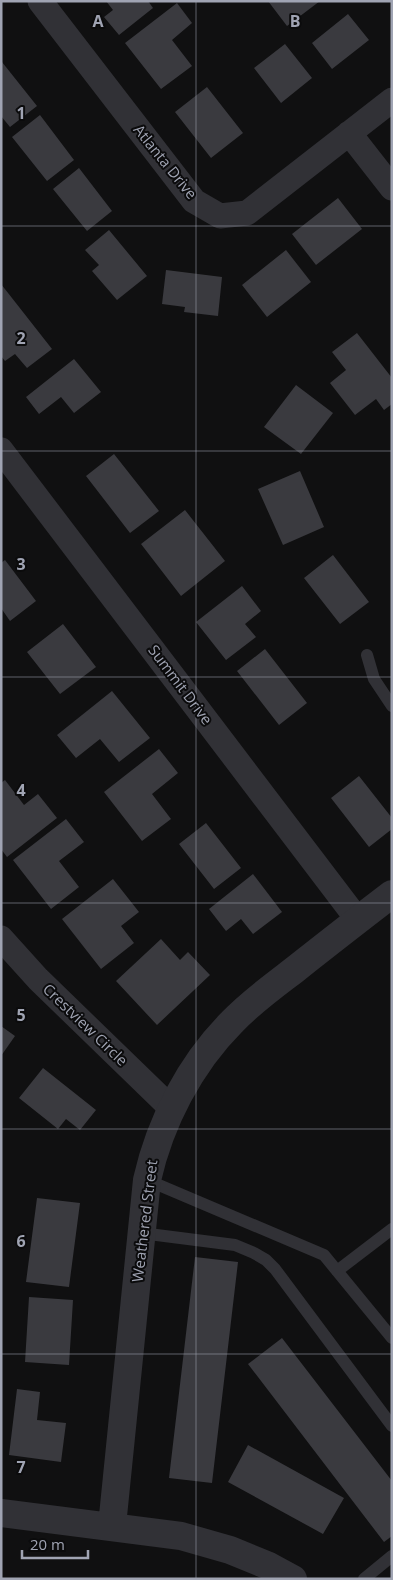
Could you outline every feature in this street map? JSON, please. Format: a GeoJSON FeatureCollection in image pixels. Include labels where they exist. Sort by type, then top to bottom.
{"type":"FeatureCollection","features":[{"type":"Feature","properties":{"kind":"street","name":"Atlanta Drive"},"geometry":{"type":"LineString","coordinates":[[40,1],[194,201],[220,216],[247,212],[392,100]]}},
{"type":"Feature","properties":{"kind":"street"},"geometry":{"type":"LineString","coordinates":[[349,133],[392,188]]}},
{"type":"Feature","properties":{"kind":"street","name":"Summit Drive"},"geometry":{"type":"LineString","coordinates":[[1,450],[358,920]]}},
{"type":"Feature","properties":{"kind":"street","name":"Weathered Street"},"geometry":{"type":"LineString","coordinates":[[112,1526],[147,1180],[153,1152],[172,1109],[200,1060],[232,1021],[272,987],[392,894]]}},
{"type":"Feature","properties":{"kind":"street","name":"Crestview Circle"},"geometry":{"type":"LineString","coordinates":[[1,938],[38,979],[172,1109]]}},
{"type":"Feature","properties":{"kind":"street"},"geometry":{"type":"LineString","coordinates":[[1,1513],[181,1536],[230,1550],[269,1566],[293,1579]]}},
{"type":"Feature","properties":{"kind":"lane"},"geometry":{"type":"LineString","coordinates":[[367,655],[374,679],[392,706]]}},
{"type":"Feature","properties":{"kind":"lane"},"geometry":{"type":"LineString","coordinates":[[147,1180],[324,1255],[392,1338]]}},
{"type":"Feature","properties":{"kind":"lane"},"geometry":{"type":"LineString","coordinates":[[337,1271],[392,1229]]}},
{"type":"Feature","properties":{"kind":"lane"},"geometry":{"type":"LineString","coordinates":[[141,1233],[235,1245],[266,1260],[275,1269],[392,1426]]}},
{"type":"Feature","properties":{"kind":"lane"},"geometry":{"type":"LineString","coordinates":[[364,1579],[392,1556]]}},
{"type":"Feature","properties":{"kind":"building"},"geometry":{"type":"Polygon","coordinates":[[[106,1],[148,1],[153,8],[119,35],[104,17],[113,10],[106,1]]]}},
{"type":"Feature","properties":{"kind":"building"},"geometry":{"type":"Polygon","coordinates":[[[268,1],[320,1],[287,26],[268,1]]]}},
{"type":"Feature","properties":{"kind":"building"},"geometry":{"type":"Polygon","coordinates":[[[177,3],[192,23],[172,40],[192,66],[161,89],[125,43],[177,3]]]}},
{"type":"Feature","properties":{"kind":"building"},"geometry":{"type":"Polygon","coordinates":[[[348,14],[369,40],[332,69],[312,43],[348,14]]]}},
{"type":"Feature","properties":{"kind":"building"},"geometry":{"type":"Polygon","coordinates":[[[285,44],[312,78],[281,103],[254,68],[285,44]]]}},
{"type":"Feature","properties":{"kind":"building"},"geometry":{"type":"Polygon","coordinates":[[[2,62],[37,106],[10,127],[1,116],[2,62]]]}},
{"type":"Feature","properties":{"kind":"building"},"geometry":{"type":"Polygon","coordinates":[[[207,87],[243,133],[211,158],[175,112],[207,87]]]}},
{"type":"Feature","properties":{"kind":"building"},"geometry":{"type":"Polygon","coordinates":[[[40,115],[74,160],[47,181],[12,137],[40,115]]]}},
{"type":"Feature","properties":{"kind":"building"},"geometry":{"type":"Polygon","coordinates":[[[79,168],[112,211],[87,231],[53,189],[79,168]]]}},
{"type":"Feature","properties":{"kind":"building"},"geometry":{"type":"Polygon","coordinates":[[[338,198],[362,229],[316,265],[292,234],[338,198]]]}},
{"type":"Feature","properties":{"kind":"building"},"geometry":{"type":"Polygon","coordinates":[[[109,230],[147,276],[117,300],[92,271],[99,265],[85,250],[109,230]]]}},
{"type":"Feature","properties":{"kind":"building"},"geometry":{"type":"Polygon","coordinates":[[[286,250],[311,282],[267,317],[242,285],[286,250]]]}},
{"type":"Feature","properties":{"kind":"building"},"geometry":{"type":"Polygon","coordinates":[[[166,270],[222,277],[218,316],[184,312],[185,307],[162,304],[166,270]]]}},
{"type":"Feature","properties":{"kind":"building"},"geometry":{"type":"Polygon","coordinates":[[[1,284],[52,349],[27,368],[15,354],[5,361],[1,356],[1,284]]]}},
{"type":"Feature","properties":{"kind":"building"},"geometry":{"type":"Polygon","coordinates":[[[357,333],[392,378],[392,404],[384,410],[376,399],[355,415],[330,383],[346,370],[332,352],[357,333]]]}},
{"type":"Feature","properties":{"kind":"building"},"geometry":{"type":"Polygon","coordinates":[[[74,359],[101,392],[74,413],[61,397],[39,414],[26,397],[74,359]]]}},
{"type":"Feature","properties":{"kind":"building"},"geometry":{"type":"Polygon","coordinates":[[[296,385],[333,413],[301,454],[264,427],[296,385]]]}},
{"type":"Feature","properties":{"kind":"building"},"geometry":{"type":"Polygon","coordinates":[[[114,454],[159,511],[130,533],[86,476],[114,454]]]}},
{"type":"Feature","properties":{"kind":"building"},"geometry":{"type":"Polygon","coordinates":[[[300,471],[324,527],[283,545],[258,489],[300,471]]]}},
{"type":"Feature","properties":{"kind":"building"},"geometry":{"type":"Polygon","coordinates":[[[185,510],[225,561],[181,596],[141,544],[185,510]]]}},
{"type":"Feature","properties":{"kind":"building"},"geometry":{"type":"Polygon","coordinates":[[[333,555],[369,602],[340,624],[304,578],[333,555]]]}},
{"type":"Feature","properties":{"kind":"building"},"geometry":{"type":"Polygon","coordinates":[[[5,560],[36,601],[10,621],[1,608],[1,563],[5,560]]]}},
{"type":"Feature","properties":{"kind":"building"},"geometry":{"type":"Polygon","coordinates":[[[242,586],[261,611],[245,624],[256,637],[226,660],[196,622],[242,586]]]}},
{"type":"Feature","properties":{"kind":"building"},"geometry":{"type":"Polygon","coordinates":[[[63,624],[96,667],[60,694],[27,652],[63,624]]]}},
{"type":"Feature","properties":{"kind":"building"},"geometry":{"type":"Polygon","coordinates":[[[265,649],[307,703],[279,725],[237,671],[265,649]]]}},
{"type":"Feature","properties":{"kind":"building"},"geometry":{"type":"Polygon","coordinates":[[[112,691],[150,738],[119,762],[100,739],[76,758],[57,735],[112,691]]]}},
{"type":"Feature","properties":{"kind":"building"},"geometry":{"type":"Polygon","coordinates":[[[159,749],[178,773],[152,794],[171,819],[142,841],[104,792],[159,749]]]}},
{"type":"Feature","properties":{"kind":"building"},"geometry":{"type":"Polygon","coordinates":[[[359,776],[392,818],[392,829],[369,847],[331,798],[359,776]]]}},
{"type":"Feature","properties":{"kind":"building"},"geometry":{"type":"Polygon","coordinates":[[[5,780],[24,805],[38,794],[57,818],[7,857],[1,849],[1,783],[5,780]]]}},
{"type":"Feature","properties":{"kind":"building"},"geometry":{"type":"Polygon","coordinates":[[[66,819],[84,842],[59,861],[79,887],[51,909],[13,860],[66,819]]]}},
{"type":"Feature","properties":{"kind":"building"},"geometry":{"type":"Polygon","coordinates":[[[206,823],[241,868],[214,889],[179,844],[206,823]]]}},
{"type":"Feature","properties":{"kind":"building"},"geometry":{"type":"Polygon","coordinates":[[[253,874],[282,912],[253,934],[241,919],[226,931],[209,909],[253,874]]]}},
{"type":"Feature","properties":{"kind":"building"},"geometry":{"type":"Polygon","coordinates":[[[113,879],[139,912],[121,926],[134,943],[101,969],[62,919],[113,879]]]}},
{"type":"Feature","properties":{"kind":"building"},"geometry":{"type":"Polygon","coordinates":[[[161,939],[180,960],[188,952],[210,975],[157,1025],[116,981],[161,939]]]}},
{"type":"Feature","properties":{"kind":"building"},"geometry":{"type":"Polygon","coordinates":[[[1,1026],[15,1036],[1,1056],[1,1026]]]}},
{"type":"Feature","properties":{"kind":"building"},"geometry":{"type":"Polygon","coordinates":[[[43,1068],[96,1110],[80,1130],[66,1119],[58,1129],[19,1098],[43,1068]]]}},
{"type":"Feature","properties":{"kind":"building"},"geometry":{"type":"Polygon","coordinates":[[[37,1198],[80,1203],[69,1287],[26,1282],[37,1198]]]}},
{"type":"Feature","properties":{"kind":"building"},"geometry":{"type":"Polygon","coordinates":[[[195,1257],[238,1262],[212,1483],[169,1478],[195,1257]]]}},
{"type":"Feature","properties":{"kind":"building"},"geometry":{"type":"Polygon","coordinates":[[[29,1297],[73,1300],[69,1365],[25,1362],[29,1297]]]}},
{"type":"Feature","properties":{"kind":"building"},"geometry":{"type":"Polygon","coordinates":[[[282,1338],[392,1481],[392,1536],[384,1542],[248,1364],[282,1338]]]}},
{"type":"Feature","properties":{"kind":"building"},"geometry":{"type":"Polygon","coordinates":[[[17,1389],[40,1392],[37,1420],[66,1423],[61,1462],[9,1455],[17,1389]]]}},
{"type":"Feature","properties":{"kind":"building"},"geometry":{"type":"Polygon","coordinates":[[[248,1445],[344,1498],[323,1534],[228,1482],[248,1445]]]}}]}
